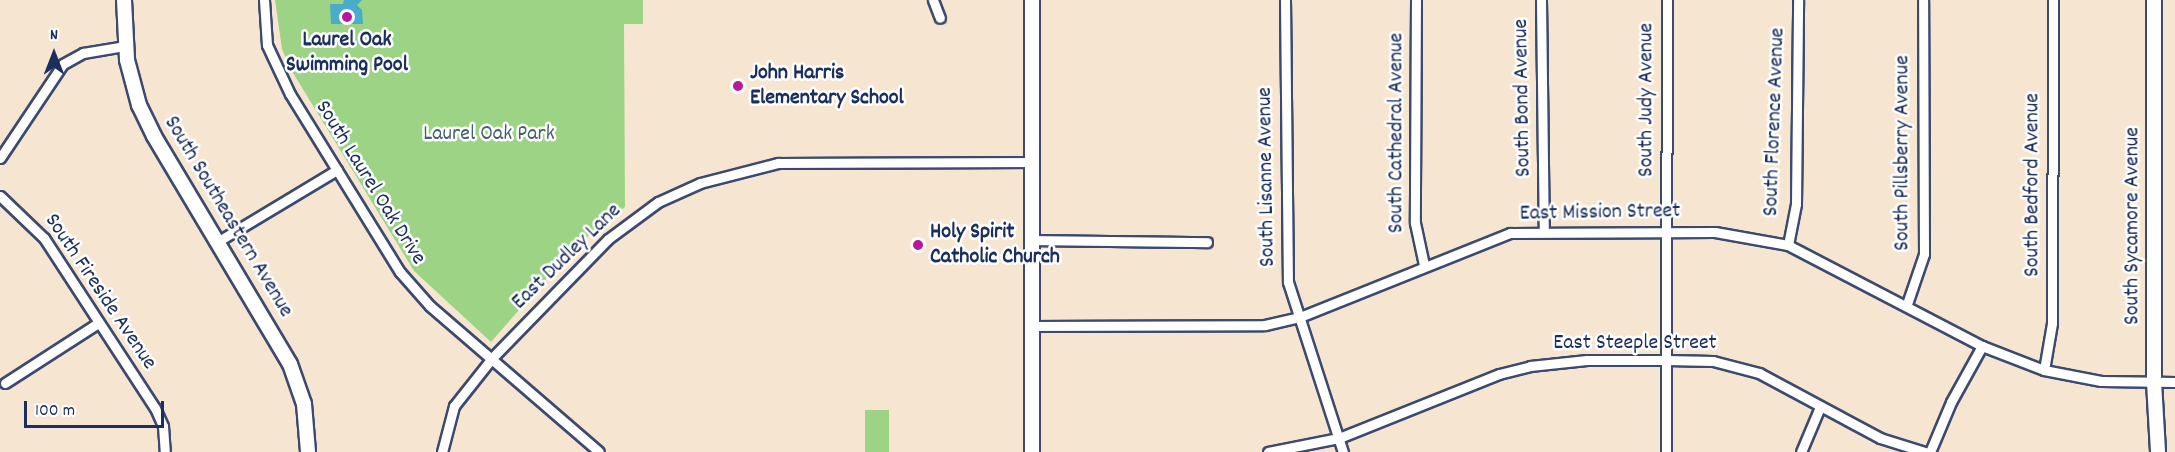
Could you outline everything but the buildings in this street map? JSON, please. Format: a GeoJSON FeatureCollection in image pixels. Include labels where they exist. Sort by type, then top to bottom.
{"type":"FeatureCollection","features":[{"type":"Feature","properties":{"kind":"main road","name":"South Southeastern Avenue"},"geometry":{"type":"LineString","coordinates":[[124,0],[125,46],[132,82],[144,117],[294,373],[305,413],[308,452]]}},
{"type":"Feature","properties":{"kind":"main road"},"geometry":{"type":"LineString","coordinates":[[1032,0],[1032,452]]}},
{"type":"Feature","properties":{"kind":"main road","name":"South Sycamore Avenue"},"geometry":{"type":"LineString","coordinates":[[2154,0],[2154,382],[2158,452]]}},
{"type":"Feature","properties":{"kind":"street","name":"South Laurel Oak Drive"},"geometry":{"type":"LineString","coordinates":[[264,0],[264,23],[273,59],[400,272],[430,306],[599,452]]}},
{"type":"Feature","properties":{"kind":"street"},"geometry":{"type":"LineString","coordinates":[[933,0],[940,18]]}},
{"type":"Feature","properties":{"kind":"street","name":"South Lisanne Avenue"},"geometry":{"type":"LineString","coordinates":[[1285,0],[1287,267],[1300,317],[1343,452]]}},
{"type":"Feature","properties":{"kind":"street","name":"South Cathedral Avenue"},"geometry":{"type":"LineString","coordinates":[[1416,0],[1415,223],[1424,265]]}},
{"type":"Feature","properties":{"kind":"street","name":"South Bond Avenue"},"geometry":{"type":"LineString","coordinates":[[1541,0],[1544,231]]}},
{"type":"Feature","properties":{"kind":"street","name":"South Judy Avenue"},"geometry":{"type":"LineString","coordinates":[[1666,452],[1667,0]]}},
{"type":"Feature","properties":{"kind":"street","name":"South Florence Avenue"},"geometry":{"type":"LineString","coordinates":[[1788,245],[1796,204],[1798,0]]}},
{"type":"Feature","properties":{"kind":"street","name":"South Pillsberry Avenue"},"geometry":{"type":"LineString","coordinates":[[1906,304],[1924,254],[1923,0]]}},
{"type":"Feature","properties":{"kind":"street","name":"South Bedford Avenue"},"geometry":{"type":"LineString","coordinates":[[2044,370],[2052,323],[2054,0]]}},
{"type":"Feature","properties":{"kind":"street"},"geometry":{"type":"LineString","coordinates":[[0,158],[63,64],[82,53],[125,46]]}},
{"type":"Feature","properties":{"kind":"street","name":"East Dudley Lane"},"geometry":{"type":"LineString","coordinates":[[442,452],[454,406],[492,358],[608,239],[658,202],[700,183],[778,163],[1032,162]]}},
{"type":"Feature","properties":{"kind":"street"},"geometry":{"type":"LineString","coordinates":[[217,242],[338,170]]}},
{"type":"Feature","properties":{"kind":"street","name":"South Fireside Avenue"},"geometry":{"type":"LineString","coordinates":[[0,196],[44,238],[155,408],[163,426],[165,452]]}},
{"type":"Feature","properties":{"kind":"street","name":"East Mission Street"},"geometry":{"type":"LineString","coordinates":[[1032,327],[1245,327],[1300,317],[1424,265],[1510,233],[1667,230],[1734,234],[1788,245],[1906,304],[1982,346],[2044,370],[2101,381],[2175,382]]}},
{"type":"Feature","properties":{"kind":"street"},"geometry":{"type":"LineString","coordinates":[[1032,240],[1207,242]]}},
{"type":"Feature","properties":{"kind":"street"},"geometry":{"type":"LineString","coordinates":[[5,382],[99,323]]}},
{"type":"Feature","properties":{"kind":"street"},"geometry":{"type":"LineString","coordinates":[[1930,452],[1951,402],[1982,346]]}},
{"type":"Feature","properties":{"kind":"street","name":"East Steeple Street"},"geometry":{"type":"LineString","coordinates":[[1268,452],[1339,438],[1499,374],[1530,366],[1587,360],[1666,360],[1737,366],[1880,438],[1925,452]]}},
{"type":"Feature","properties":{"kind":"street"},"geometry":{"type":"LineString","coordinates":[[1801,452],[1821,407]]}},
{"type":"Feature","properties":{"kind":"green space","name":"Laurel Oak Park"},"geometry":{"type":"Polygon","coordinates":[[[275,0],[643,0],[643,24],[624,24],[625,207],[574,247],[491,342],[414,271],[290,68],[282,49],[275,0]]]}},
{"type":"Feature","properties":{"kind":"green space"},"geometry":{"type":"Polygon","coordinates":[[[865,410],[889,410],[889,452],[865,452],[865,410]]]}},
{"type":"Feature","properties":{"kind":"water","name":"Laurel Oak Swimming Pool"},"geometry":{"type":"Polygon","coordinates":[[[344,0],[362,0],[357,5],[362,10],[363,24],[331,24],[330,4],[343,4],[344,0]]]}},
{"type":"Feature","properties":{"kind":"place","name":"Laurel Oak Swimming Pool"},"geometry":{"type":"Point","coordinates":[347,17]}},
{"type":"Feature","properties":{"kind":"place","name":"John Harris Elementary School"},"geometry":{"type":"Point","coordinates":[738,86]}},
{"type":"Feature","properties":{"kind":"place","name":"Holy Spirit Catholic Church"},"geometry":{"type":"Point","coordinates":[918,245]}}]}
